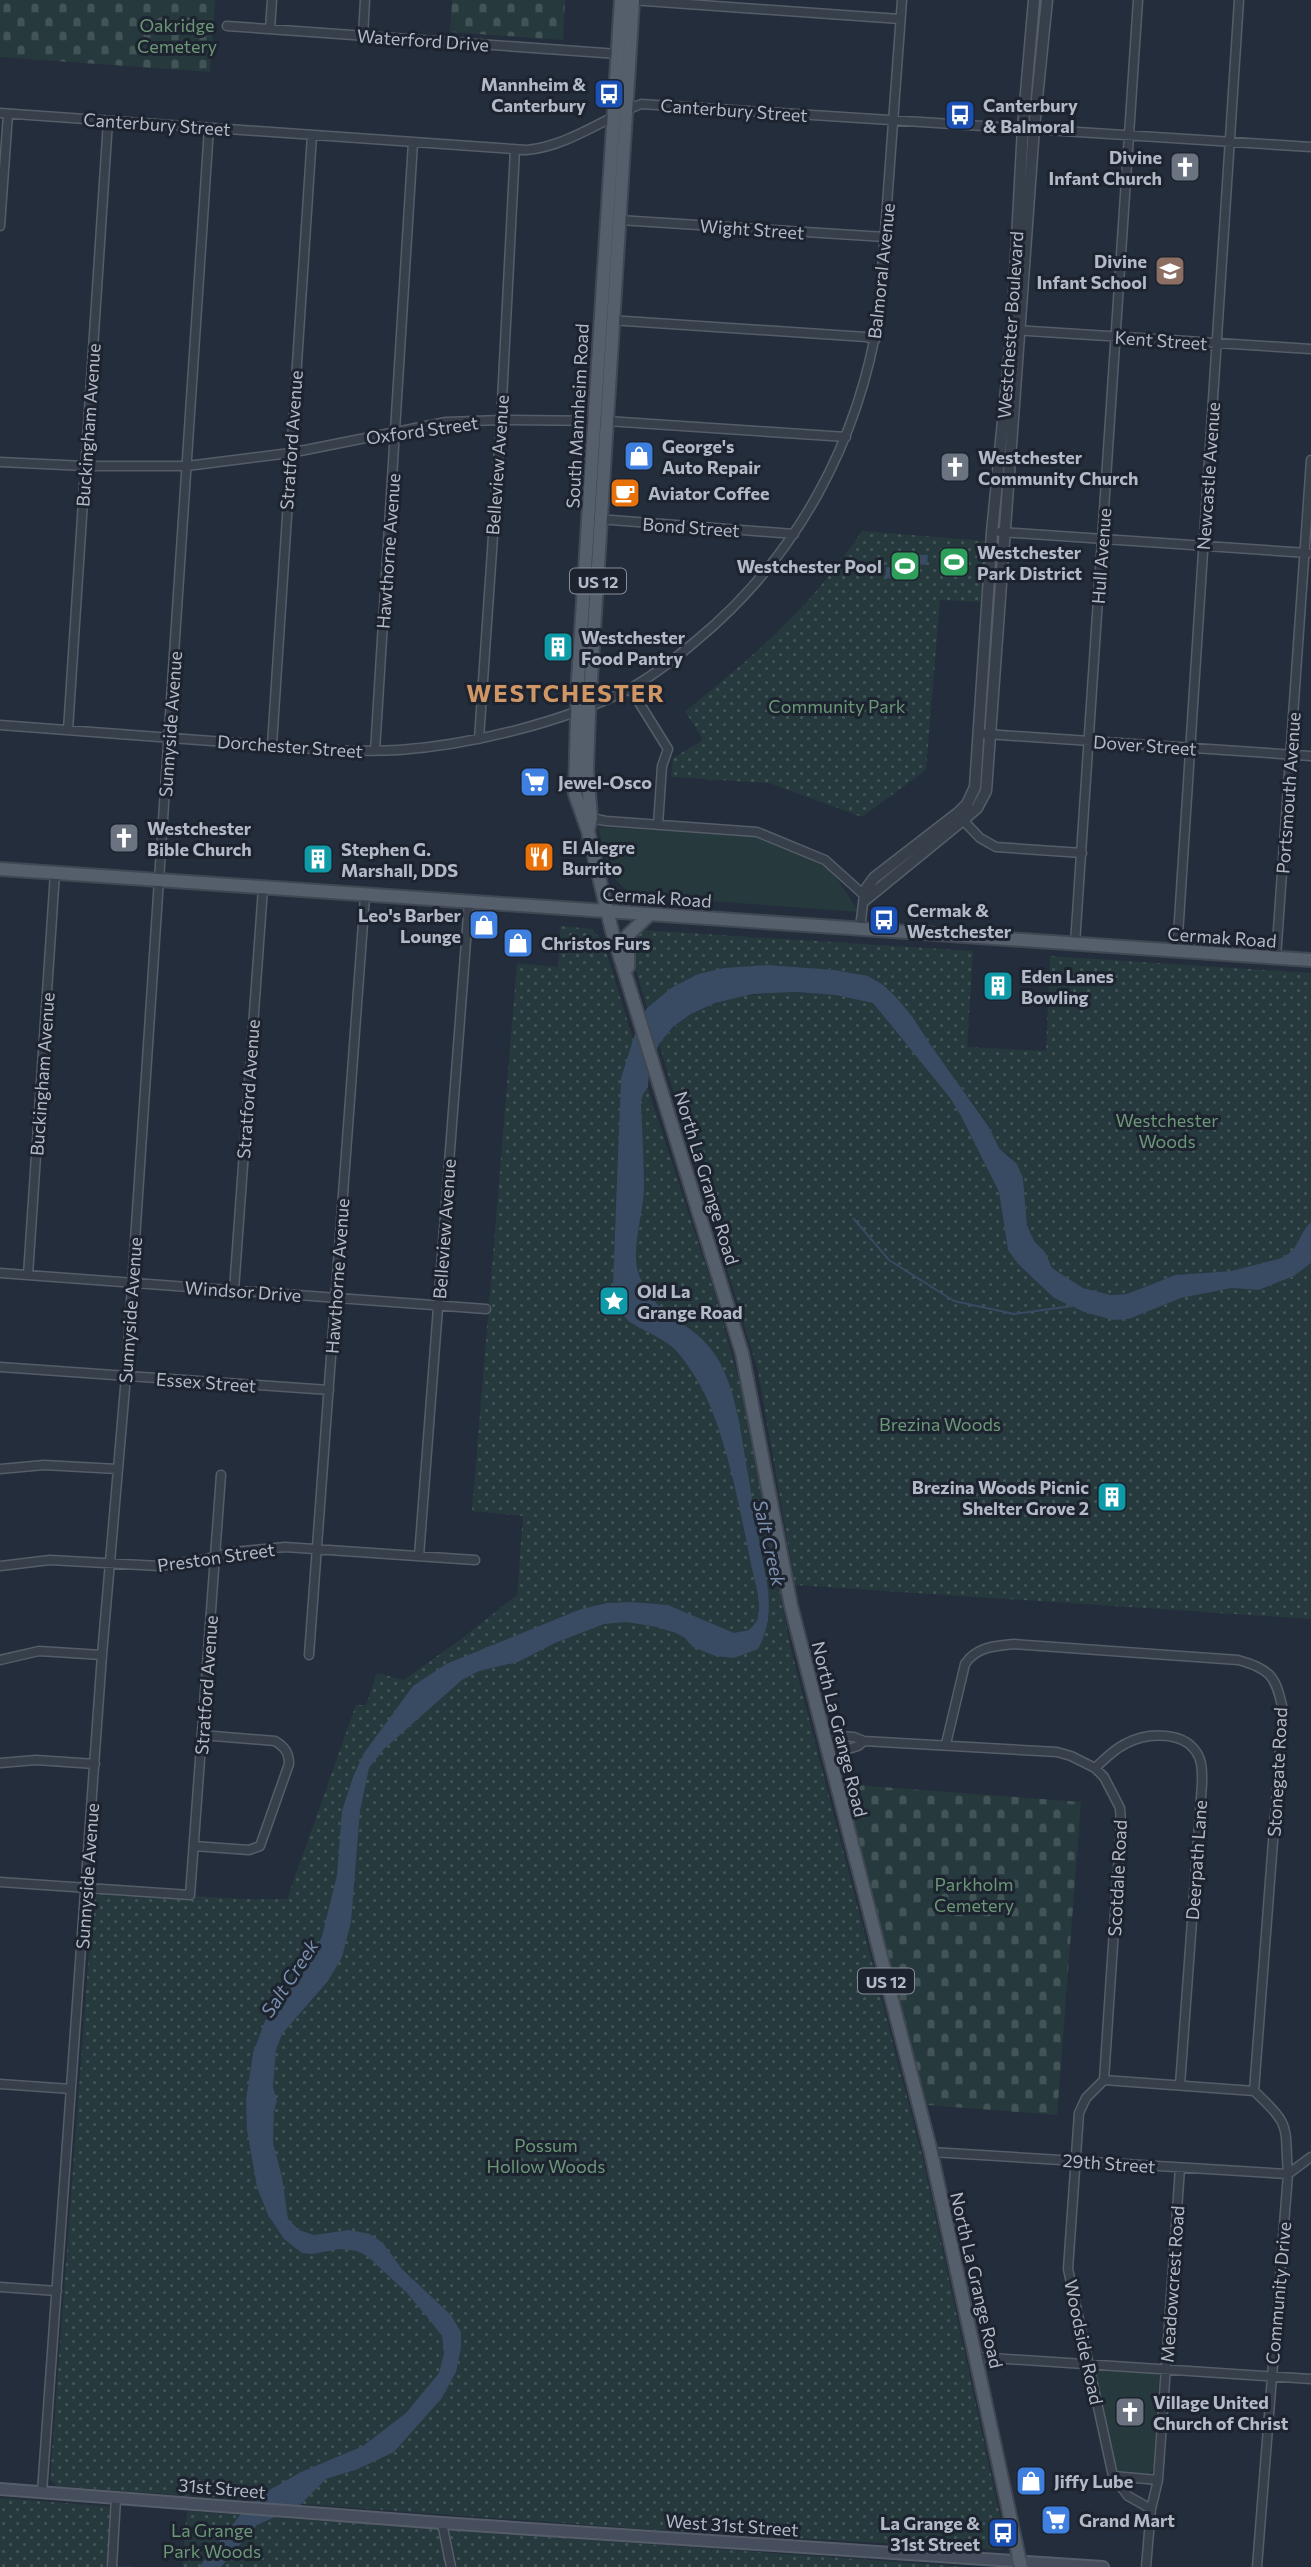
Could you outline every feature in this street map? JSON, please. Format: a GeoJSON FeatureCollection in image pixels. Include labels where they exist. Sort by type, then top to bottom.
{"type":"FeatureCollection","features":[{"type":"Feature","properties":{"kind":"main road","name":"South Mannheim Road"},"geometry":{"type":"LineString","coordinates":[[606,912],[589,826],[587,769],[595,519],[601,421],[614,320],[619,220],[618,54],[623,0]]}},
{"type":"Feature","properties":{"kind":"main road","name":"South Mannheim Road"},"geometry":{"type":"LineString","coordinates":[[601,421],[600,319],[633,0]]}},
{"type":"Feature","properties":{"kind":"main road","name":"South Mannheim Road"},"geometry":{"type":"LineString","coordinates":[[589,826],[575,794],[576,710],[595,519]]}},
{"type":"Feature","properties":{"kind":"main road","name":"Cermak Road"},"geometry":{"type":"LineString","coordinates":[[0,869],[1311,960]]}},
{"type":"Feature","properties":{"kind":"main road","name":"North La Grange Road"},"geometry":{"type":"LineString","coordinates":[[606,912],[743,1353],[791,1606],[931,2152],[1021,2564]]}},
{"type":"Feature","properties":{"kind":"main road"},"geometry":{"type":"LineString","coordinates":[[631,995],[628,935],[649,915]]}},
{"type":"Feature","properties":{"kind":"main road","name":"31st Street"},"geometry":{"type":"LineString","coordinates":[[0,2489],[442,2523]]}},
{"type":"Feature","properties":{"kind":"main road","name":"West 31st Street"},"geometry":{"type":"LineString","coordinates":[[442,2523],[1021,2564],[1103,2567]]}},
{"type":"Feature","properties":{"kind":"street"},"geometry":{"type":"LineString","coordinates":[[270,29],[272,0]]}},
{"type":"Feature","properties":{"kind":"street"},"geometry":{"type":"LineString","coordinates":[[363,36],[365,0]]}},
{"type":"Feature","properties":{"kind":"street"},"geometry":{"type":"LineString","coordinates":[[623,0],[900,19]]}},
{"type":"Feature","properties":{"kind":"street","name":"Balmoral Avenue"},"geometry":{"type":"LineString","coordinates":[[576,710],[630,688],[684,651],[731,610],[794,534],[826,481],[846,437],[865,383],[875,340],[902,0]]}},
{"type":"Feature","properties":{"kind":"street","name":"Westchester Boulevard"},"geometry":{"type":"LineString","coordinates":[[864,897],[960,817],[976,808],[986,791],[984,734],[1016,330],[1034,0]]}},
{"type":"Feature","properties":{"kind":"street","name":"Westchester Boulevard"},"geometry":{"type":"LineString","coordinates":[[1029,128],[1047,0]]}},
{"type":"Feature","properties":{"kind":"street","name":"Hull Avenue"},"geometry":{"type":"LineString","coordinates":[[1075,944],[1138,0]]}},
{"type":"Feature","properties":{"kind":"street","name":"Newcastle Avenue"},"geometry":{"type":"LineString","coordinates":[[1177,951],[1239,0]]}},
{"type":"Feature","properties":{"kind":"street","name":"Waterford Drive"},"geometry":{"type":"LineString","coordinates":[[227,26],[618,54]]}},
{"type":"Feature","properties":{"kind":"street","name":"Canterbury Street"},"geometry":{"type":"LineString","coordinates":[[4,114],[515,149],[554,145],[641,104],[1311,146]]}},
{"type":"Feature","properties":{"kind":"street"},"geometry":{"type":"LineString","coordinates":[[0,226],[4,114]]}},
{"type":"Feature","properties":{"kind":"street","name":"Buckingham Avenue"},"geometry":{"type":"LineString","coordinates":[[68,730],[108,121]]}},
{"type":"Feature","properties":{"kind":"street","name":"Sunnyside Avenue"},"geometry":{"type":"LineString","coordinates":[[42,2492],[102,1655],[126,1376],[209,128]]}},
{"type":"Feature","properties":{"kind":"street","name":"Stratford Avenue"},"geometry":{"type":"LineString","coordinates":[[272,745],[312,135]]}},
{"type":"Feature","properties":{"kind":"street","name":"Hawthorne Avenue"},"geometry":{"type":"LineString","coordinates":[[375,751],[413,142]]}},
{"type":"Feature","properties":{"kind":"street","name":"Belleview Avenue"},"geometry":{"type":"LineString","coordinates":[[479,739],[501,420],[515,149]]}},
{"type":"Feature","properties":{"kind":"street","name":"Wight Street"},"geometry":{"type":"LineString","coordinates":[[619,220],[884,237]]}},
{"type":"Feature","properties":{"kind":"street"},"geometry":{"type":"LineString","coordinates":[[600,319],[852,336],[875,340]]}},
{"type":"Feature","properties":{"kind":"street","name":"Kent Street"},"geometry":{"type":"LineString","coordinates":[[1016,330],[1311,349]]}},
{"type":"Feature","properties":{"kind":"street","name":"Oxford Street"},"geometry":{"type":"LineString","coordinates":[[0,462],[85,466],[187,466],[290,453],[446,422],[501,420],[601,421],[846,437]]}},
{"type":"Feature","properties":{"kind":"street","name":"Portsmouth Avenue"},"geometry":{"type":"LineString","coordinates":[[1276,958],[1308,553],[1311,460]]}},
{"type":"Feature","properties":{"kind":"street","name":"Bond Street"},"geometry":{"type":"LineString","coordinates":[[595,519],[794,534]]}},
{"type":"Feature","properties":{"kind":"street"},"geometry":{"type":"LineString","coordinates":[[998,532],[1308,553]]}},
{"type":"Feature","properties":{"kind":"street"},"geometry":{"type":"LineString","coordinates":[[630,688],[668,749],[662,766],[658,825]]}},
{"type":"Feature","properties":{"kind":"street","name":"Dorchester Street"},"geometry":{"type":"LineString","coordinates":[[0,725],[375,751],[423,748],[479,739],[576,710]]}},
{"type":"Feature","properties":{"kind":"street","name":"Dover Street"},"geometry":{"type":"LineString","coordinates":[[984,734],[1311,756]]}},
{"type":"Feature","properties":{"kind":"street"},"geometry":{"type":"LineString","coordinates":[[960,817],[980,838],[996,847],[1082,853]]}},
{"type":"Feature","properties":{"kind":"street"},"geometry":{"type":"LineString","coordinates":[[589,826],[606,821],[757,832],[825,860],[864,897],[860,928]]}},
{"type":"Feature","properties":{"kind":"street","name":"Buckingham Avenue"},"geometry":{"type":"LineString","coordinates":[[29,1275],[55,873]]}},
{"type":"Feature","properties":{"kind":"street","name":"Stratford Avenue"},"geometry":{"type":"LineString","coordinates":[[234,1290],[262,888]]}},
{"type":"Feature","properties":{"kind":"street","name":"Hawthorne Avenue"},"geometry":{"type":"LineString","coordinates":[[309,1656],[365,896]]}},
{"type":"Feature","properties":{"kind":"street","name":"Belleview Avenue"},"geometry":{"type":"LineString","coordinates":[[419,1556],[469,902]]}},
{"type":"Feature","properties":{"kind":"street","name":"Windsor Drive"},"geometry":{"type":"LineString","coordinates":[[0,1273],[486,1309]]}},
{"type":"Feature","properties":{"kind":"street","name":"Essex Street"},"geometry":{"type":"LineString","coordinates":[[0,1367],[329,1390]]}},
{"type":"Feature","properties":{"kind":"street"},"geometry":{"type":"LineString","coordinates":[[0,1469],[44,1465],[117,1469]]}},
{"type":"Feature","properties":{"kind":"street","name":"Stratford Avenue"},"geometry":{"type":"LineString","coordinates":[[87,1888],[190,1895],[221,1475]]}},
{"type":"Feature","properties":{"kind":"street","name":"Preston Street"},"geometry":{"type":"LineString","coordinates":[[0,1566],[50,1560],[166,1565],[260,1548],[317,1549],[475,1560]]}},
{"type":"Feature","properties":{"kind":"street","name":"Stonegate Road"},"geometry":{"type":"LineString","coordinates":[[946,1744],[965,1664],[971,1654],[999,1645],[1238,1660],[1264,1669],[1274,1678],[1283,1710],[1254,2091]]}},
{"type":"Feature","properties":{"kind":"street"},"geometry":{"type":"LineString","coordinates":[[0,1660],[39,1651],[102,1655]]}},
{"type":"Feature","properties":{"kind":"street"},"geometry":{"type":"LineString","coordinates":[[194,1846],[249,1850],[260,1846],[289,1764],[284,1748],[275,1741],[202,1735]]}},
{"type":"Feature","properties":{"kind":"street"},"geometry":{"type":"LineString","coordinates":[[824,1735],[854,1737],[864,1741],[1057,1752],[1096,1768]]}},
{"type":"Feature","properties":{"kind":"street","name":"Deerpath Lane"},"geometry":{"type":"LineString","coordinates":[[1096,1768],[1110,1754],[1127,1743],[1156,1736],[1172,1737],[1187,1743],[1198,1755],[1201,1763],[1201,1798],[1180,2085]]}},
{"type":"Feature","properties":{"kind":"street"},"geometry":{"type":"LineString","coordinates":[[828,1755],[859,1746],[864,1741]]}},
{"type":"Feature","properties":{"kind":"street"},"geometry":{"type":"LineString","coordinates":[[0,1763],[36,1759],[95,1764]]}},
{"type":"Feature","properties":{"kind":"street","name":"Scotdale Road"},"geometry":{"type":"LineString","coordinates":[[1096,1768],[1113,1791],[1120,1808],[1121,1824],[1104,2080]]}},
{"type":"Feature","properties":{"kind":"street"},"geometry":{"type":"LineString","coordinates":[[0,1882],[87,1888]]}},
{"type":"Feature","properties":{"kind":"street"},"geometry":{"type":"LineString","coordinates":[[1104,2080],[1254,2091],[1284,2122],[1288,2174]]}},
{"type":"Feature","properties":{"kind":"street","name":"Woodside Road"},"geometry":{"type":"LineString","coordinates":[[1104,2080],[1086,2098],[1079,2113],[1068,2269],[1113,2476]]}},
{"type":"Feature","properties":{"kind":"street"},"geometry":{"type":"LineString","coordinates":[[0,2084],[71,2089]]}},
{"type":"Feature","properties":{"kind":"street","name":"29th Street"},"geometry":{"type":"LineString","coordinates":[[931,2152],[1288,2174]]}},
{"type":"Feature","properties":{"kind":"street"},"geometry":{"type":"LineString","coordinates":[[1288,2174],[1311,2157]]}},
{"type":"Feature","properties":{"kind":"street","name":"Meadowcrest Road"},"geometry":{"type":"LineString","coordinates":[[1146,2567],[1151,2509],[1158,2480],[1180,2168]]}},
{"type":"Feature","properties":{"kind":"street","name":"Community Drive"},"geometry":{"type":"LineString","coordinates":[[1256,2567],[1288,2174]]}},
{"type":"Feature","properties":{"kind":"street"},"geometry":{"type":"LineString","coordinates":[[0,2287],[57,2291]]}},
{"type":"Feature","properties":{"kind":"street"},"geometry":{"type":"LineString","coordinates":[[977,2357],[1311,2379]]}},
{"type":"Feature","properties":{"kind":"street"},"geometry":{"type":"LineString","coordinates":[[1113,2476],[1158,2480]]}},
{"type":"Feature","properties":{"kind":"street"},"geometry":{"type":"LineString","coordinates":[[1113,2476],[1128,2496],[1151,2509]]}},
{"type":"Feature","properties":{"kind":"street"},"geometry":{"type":"LineString","coordinates":[[112,2567],[116,2498]]}},
{"type":"Feature","properties":{"kind":"street"},"geometry":{"type":"LineString","coordinates":[[442,2523],[451,2567]]}},
{"type":"Feature","properties":{"kind":"green space","name":"Oakridge Cemetery"},"geometry":{"type":"Polygon","coordinates":[[[0,0],[215,0],[210,72],[0,57],[0,0]]]}},
{"type":"Feature","properties":{"kind":"green space"},"geometry":{"type":"Polygon","coordinates":[[[452,0],[565,0],[563,40],[450,32],[452,0]]]}},
{"type":"Feature","properties":{"kind":"green space","name":"Community Park"},"geometry":{"type":"Polygon","coordinates":[[[862,531],[987,541],[984,602],[940,600],[926,770],[862,817],[769,783],[671,777],[673,758],[703,740],[685,711],[759,649],[802,607],[862,531]]]}},
{"type":"Feature","properties":{"kind":"green space"},"geometry":{"type":"Polygon","coordinates":[[[598,827],[754,836],[828,865],[859,912],[638,896],[620,884],[609,868],[598,827]]]}},
{"type":"Feature","properties":{"kind":"green space","name":"Possum Hollow Woods"},"geometry":{"type":"Polygon","coordinates":[[[560,926],[592,929],[603,941],[715,1294],[742,1391],[790,1645],[923,2159],[1006,2544],[1001,2550],[658,2530],[57,2486],[50,2480],[93,1898],[100,1893],[194,1900],[195,1896],[287,1899],[356,1705],[366,1705],[377,1673],[404,1680],[517,1595],[523,1516],[472,1511],[517,963],[558,967],[560,926]]]}},
{"type":"Feature","properties":{"kind":"green space","name":"Westchester Woods"},"geometry":{"type":"Polygon","coordinates":[[[642,930],[973,951],[967,1047],[1046,1051],[1050,956],[1311,973],[1311,1222],[1291,1252],[1278,1259],[1231,1271],[1175,1275],[1127,1294],[1111,1295],[1083,1288],[1052,1268],[1045,1252],[1034,1241],[1027,1225],[1023,1178],[1009,1155],[999,1148],[989,1126],[912,1016],[882,984],[868,976],[835,970],[768,965],[671,988],[647,1008],[631,953],[633,934],[642,930]]]}},
{"type":"Feature","properties":{"kind":"green space","name":"Brezina Woods"},"geometry":{"type":"Polygon","coordinates":[[[796,992],[835,995],[873,1003],[950,1098],[999,1192],[1008,1250],[1019,1265],[1054,1298],[1129,1319],[1181,1298],[1232,1288],[1259,1290],[1294,1276],[1311,1263],[1311,1619],[795,1585],[758,1371],[659,1044],[688,1017],[704,1008],[738,997],[796,992]]]}},
{"type":"Feature","properties":{"kind":"green space","name":"Parkholm Cemetery"},"geometry":{"type":"Polygon","coordinates":[[[842,1784],[1081,1802],[1057,2115],[927,2105],[842,1784]]]}},
{"type":"Feature","properties":{"kind":"green space"},"geometry":{"type":"Polygon","coordinates":[[[1101,2370],[1156,2373],[1159,2376],[1153,2469],[1149,2476],[1120,2474],[1116,2470],[1096,2375],[1101,2370]],[[1118,2398],[1116,2424],[1142,2426],[1143,2400],[1118,2398]]]}},
{"type":"Feature","properties":{"kind":"green space"},"geometry":{"type":"Polygon","coordinates":[[[0,2498],[115,2507],[111,2565],[133,2567],[0,2567],[0,2498]]]}},
{"type":"Feature","properties":{"kind":"green space","name":"La Grange Park Woods"},"geometry":{"type":"Polygon","coordinates":[[[187,2511],[282,2518],[968,2567],[182,2567],[187,2511]]]}},
{"type":"Feature","properties":{"kind":"water","name":"Westchester Pool"},"geometry":{"type":"Polygon","coordinates":[[[898,554],[928,555],[927,565],[914,564],[913,580],[885,578],[886,567],[897,568],[898,554]]]}},
{"type":"Feature","properties":{"kind":"water","name":"Salt Creek"},"geometry":{"type":"Polygon","coordinates":[[[768,965],[835,970],[868,976],[895,996],[912,1016],[989,1127],[999,1148],[1017,1164],[1023,1178],[1027,1225],[1034,1241],[1045,1252],[1052,1268],[1083,1288],[1111,1295],[1127,1294],[1175,1275],[1231,1271],[1278,1259],[1291,1252],[1311,1222],[1311,1263],[1294,1276],[1259,1290],[1232,1288],[1181,1298],[1129,1319],[1113,1320],[1084,1312],[1054,1298],[1018,1264],[1008,1250],[999,1192],[961,1116],[950,1098],[873,1003],[835,995],[796,992],[753,994],[715,1003],[691,1014],[673,1027],[659,1044],[649,1071],[648,1087],[641,1102],[644,1187],[636,1262],[645,1288],[654,1300],[707,1344],[729,1383],[740,1428],[768,1589],[767,1627],[758,1649],[734,1658],[715,1656],[693,1647],[676,1633],[656,1627],[627,1622],[604,1624],[555,1643],[518,1662],[479,1671],[462,1680],[384,1749],[369,1768],[360,1811],[351,1922],[342,1957],[328,1981],[282,2034],[276,2050],[273,2087],[277,2101],[273,2143],[282,2177],[288,2219],[299,2230],[314,2235],[349,2230],[370,2234],[383,2243],[402,2269],[451,2315],[461,2332],[456,2372],[442,2398],[394,2452],[358,2469],[326,2479],[298,2507],[257,2525],[221,2567],[199,2567],[252,2500],[301,2472],[363,2446],[406,2413],[439,2373],[444,2353],[442,2336],[428,2318],[406,2292],[367,2256],[357,2251],[339,2249],[302,2253],[284,2239],[268,2215],[257,2187],[247,2130],[246,2100],[253,2053],[265,2021],[308,1967],[322,1936],[337,1875],[342,1811],[364,1753],[413,1686],[446,1664],[581,1609],[607,1603],[668,1605],[734,1633],[749,1630],[757,1619],[758,1597],[736,1492],[722,1440],[705,1394],[674,1349],[626,1318],[616,1299],[613,1284],[621,1078],[638,1024],[647,1008],[671,988],[698,974],[724,968],[768,965]]]}},
{"type":"Feature","properties":{"kind":"waterway"},"geometry":{"type":"LineString","coordinates":[[854,1219],[889,1260],[954,1301],[1014,1314],[1072,1306]]}},
{"type":"Feature","properties":{"kind":"place","name":"Mannheim & Canterbury"},"geometry":{"type":"Point","coordinates":[609,94]}},
{"type":"Feature","properties":{"kind":"place","name":"Canterbury & Balmoral"},"geometry":{"type":"Point","coordinates":[960,115]}},
{"type":"Feature","properties":{"kind":"place","name":"Divine Infant Church"},"geometry":{"type":"Point","coordinates":[1185,167]}},
{"type":"Feature","properties":{"kind":"place","name":"Divine Infant School"},"geometry":{"type":"Point","coordinates":[1170,271]}},
{"type":"Feature","properties":{"kind":"place","name":"George's Auto Repair"},"geometry":{"type":"Point","coordinates":[639,456]}},
{"type":"Feature","properties":{"kind":"place","name":"Westchester Community Church"},"geometry":{"type":"Point","coordinates":[955,467]}},
{"type":"Feature","properties":{"kind":"place","name":"Aviator Coffee"},"geometry":{"type":"Point","coordinates":[625,493]}},
{"type":"Feature","properties":{"kind":"place","name":"Westchester Park District"},"geometry":{"type":"Point","coordinates":[954,562]}},
{"type":"Feature","properties":{"kind":"place","name":"Westchester Pool"},"geometry":{"type":"Point","coordinates":[905,566]}},
{"type":"Feature","properties":{"kind":"place","name":"Westchester Food Pantry"},"geometry":{"type":"Point","coordinates":[558,647]}},
{"type":"Feature","properties":{"kind":"place","name":"Jewel-Osco"},"geometry":{"type":"Point","coordinates":[535,782]}},
{"type":"Feature","properties":{"kind":"place","name":"Westchester Bible Church"},"geometry":{"type":"Point","coordinates":[124,838]}},
{"type":"Feature","properties":{"kind":"place","name":"El Alegre Burrito"},"geometry":{"type":"Point","coordinates":[539,857]}},
{"type":"Feature","properties":{"kind":"place","name":"Stephen G. Marshall, DDS"},"geometry":{"type":"Point","coordinates":[318,859]}},
{"type":"Feature","properties":{"kind":"place","name":"Cermak & Westchester"},"geometry":{"type":"Point","coordinates":[884,920]}},
{"type":"Feature","properties":{"kind":"place","name":"Leo's Barber Lounge"},"geometry":{"type":"Point","coordinates":[484,925]}},
{"type":"Feature","properties":{"kind":"place","name":"Christos Furs"},"geometry":{"type":"Point","coordinates":[518,943]}},
{"type":"Feature","properties":{"kind":"place","name":"Eden Lanes Bowling"},"geometry":{"type":"Point","coordinates":[998,986]}},
{"type":"Feature","properties":{"kind":"place","name":"Old La Grange Road"},"geometry":{"type":"Point","coordinates":[614,1301]}},
{"type":"Feature","properties":{"kind":"place","name":"Brezina Woods Picnic Shelter Grove 2"},"geometry":{"type":"Point","coordinates":[1112,1497]}},
{"type":"Feature","properties":{"kind":"place","name":"Village United Church of Christ"},"geometry":{"type":"Point","coordinates":[1130,2412]}},
{"type":"Feature","properties":{"kind":"place","name":"Jiffy Lube"},"geometry":{"type":"Point","coordinates":[1031,2481]}},
{"type":"Feature","properties":{"kind":"place","name":"Grand Mart"},"geometry":{"type":"Point","coordinates":[1056,2520]}},
{"type":"Feature","properties":{"kind":"place","name":"La Grange & 31st Street"},"geometry":{"type":"Point","coordinates":[1003,2533]}},
{"type":"Feature","properties":{"kind":"district","name":"WESTCHESTER"},"geometry":{"type":"Point","coordinates":[566,692]}}]}
